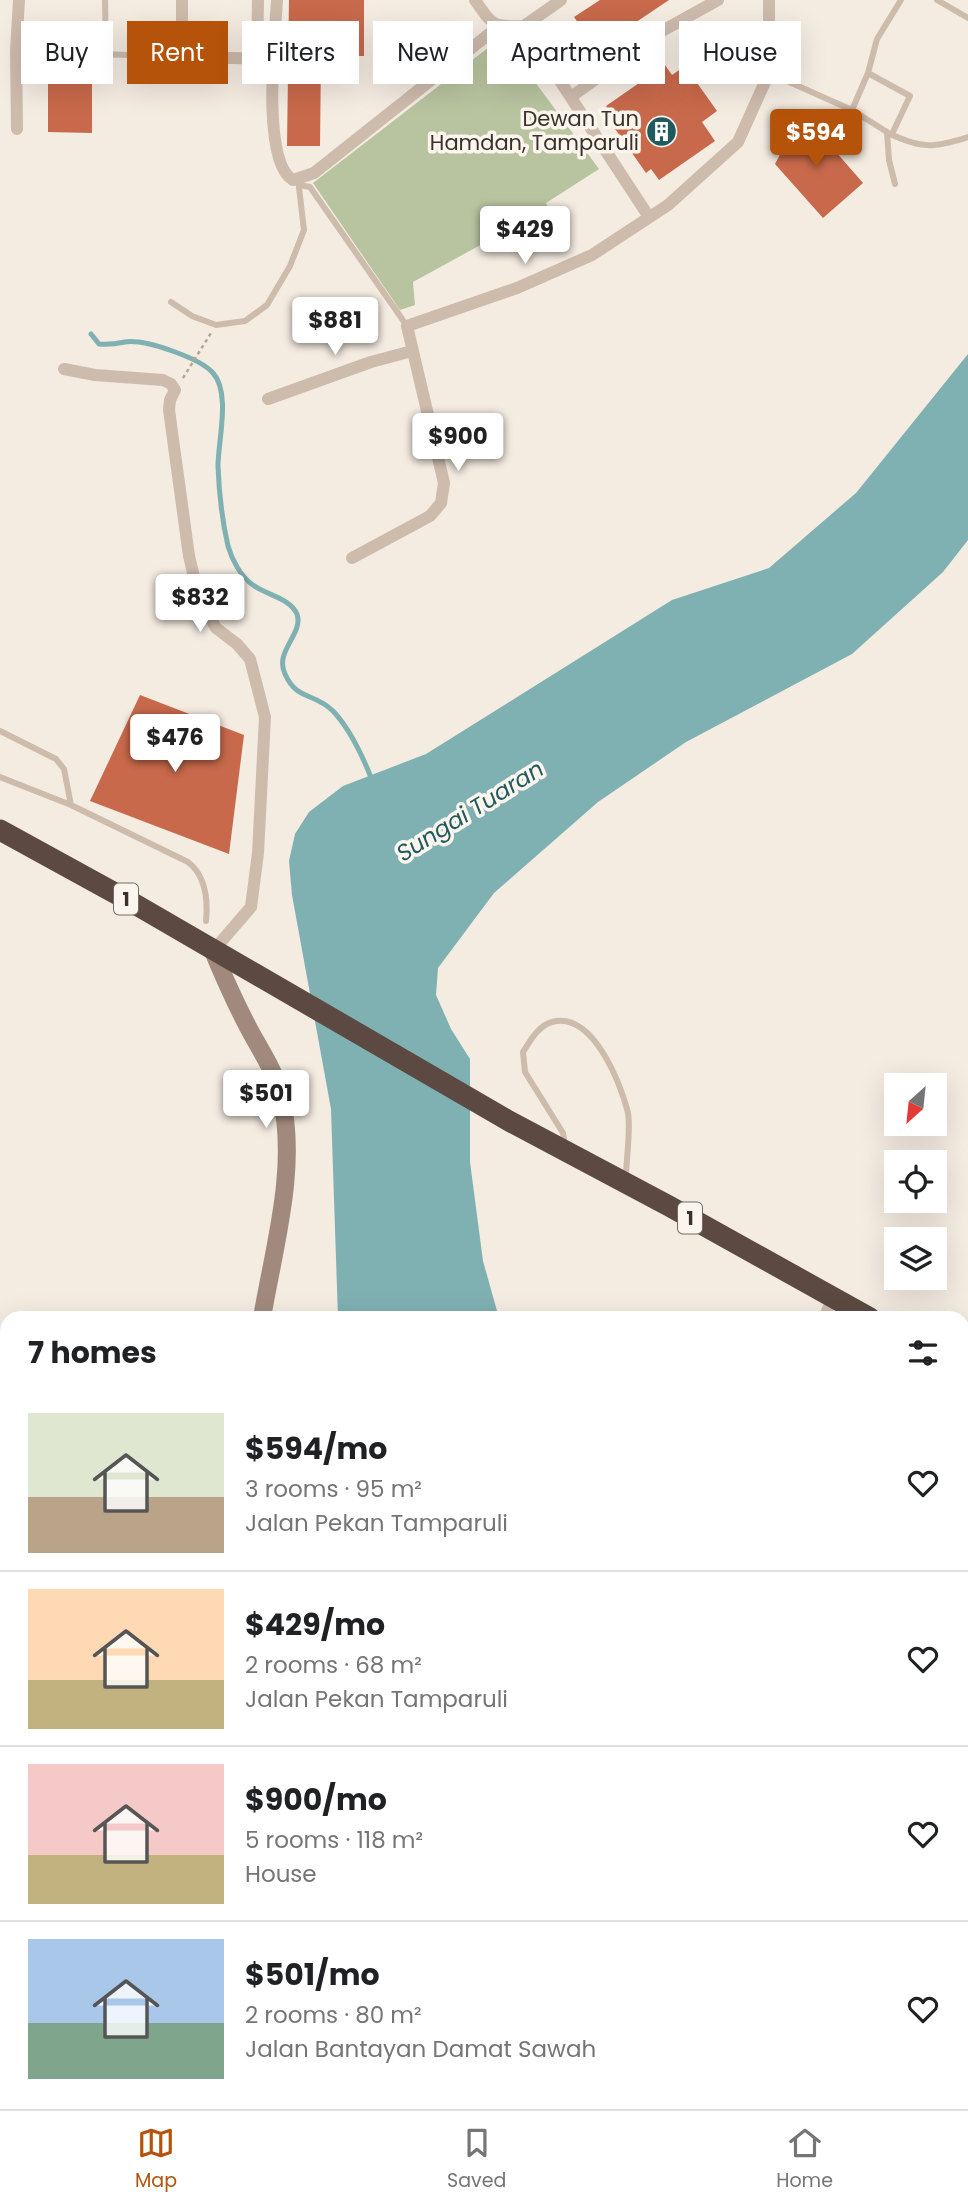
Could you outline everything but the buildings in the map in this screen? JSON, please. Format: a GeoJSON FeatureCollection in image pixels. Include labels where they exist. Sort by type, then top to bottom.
{"type":"FeatureCollection","features":[{"type":"Feature","properties":{"kind":"highway","name":"1"},"geometry":{"type":"LineString","coordinates":[[0,830],[121,896],[509,1121],[858,1311]]}},
{"type":"Feature","properties":{"kind":"street"},"geometry":{"type":"LineString","coordinates":[[17,129],[16,51],[19,0]]}},
{"type":"Feature","properties":{"kind":"street"},"geometry":{"type":"LineString","coordinates":[[182,0],[182,21]]}},
{"type":"Feature","properties":{"kind":"street"},"geometry":{"type":"LineString","coordinates":[[258,0],[258,21]]}},
{"type":"Feature","properties":{"kind":"street"},"geometry":{"type":"LineString","coordinates":[[276,21],[277,0]]}},
{"type":"Feature","properties":{"kind":"street"},"geometry":{"type":"LineString","coordinates":[[475,0],[490,21]]}},
{"type":"Feature","properties":{"kind":"street"},"geometry":{"type":"LineString","coordinates":[[531,21],[561,0]]}},
{"type":"Feature","properties":{"kind":"street"},"geometry":{"type":"LineString","coordinates":[[571,97],[662,31],[718,0]]}},
{"type":"Feature","properties":{"kind":"street"},"geometry":{"type":"LineString","coordinates":[[769,0],[769,21]]}},
{"type":"Feature","properties":{"kind":"street"},"geometry":{"type":"LineString","coordinates":[[274,84],[273,133],[280,164],[285,175],[298,182],[314,173],[487,36]]}},
{"type":"Feature","properties":{"kind":"street"},"geometry":{"type":"LineString","coordinates":[[562,84],[649,217]]}},
{"type":"Feature","properties":{"kind":"street"},"geometry":{"type":"LineString","coordinates":[[352,558],[430,516],[441,503],[444,483],[407,326],[517,288],[592,255],[668,205],[738,142],[764,84]]}},
{"type":"Feature","properties":{"kind":"street"},"geometry":{"type":"LineString","coordinates":[[268,399],[371,362],[412,351]]}},
{"type":"Feature","properties":{"kind":"street"},"geometry":{"type":"LineString","coordinates":[[64,369],[95,375],[163,380],[176,390],[170,400],[169,410],[189,556],[199,598],[216,628],[237,644],[250,659],[265,717],[258,853],[251,907],[213,951],[270,1068],[280,1094],[285,1125],[287,1158],[283,1198],[263,1311]]}},
{"type":"Feature","properties":{"kind":"street"},"geometry":{"type":"LineString","coordinates":[[827,1311],[833,1297]]}},
{"type":"Feature","properties":{"kind":"lane"},"geometry":{"type":"LineString","coordinates":[[105,0],[105,21]]}},
{"type":"Feature","properties":{"kind":"lane"},"geometry":{"type":"LineString","coordinates":[[852,110],[868,73],[877,39],[901,0]]}},
{"type":"Feature","properties":{"kind":"lane"},"geometry":{"type":"LineString","coordinates":[[937,0],[968,18]]}},
{"type":"Feature","properties":{"kind":"lane"},"geometry":{"type":"LineString","coordinates":[[16,51],[21,51]]}},
{"type":"Feature","properties":{"kind":"lane"},"geometry":{"type":"LineString","coordinates":[[868,73],[909,96],[889,133],[889,160],[895,184]]}},
{"type":"Feature","properties":{"kind":"lane"},"geometry":{"type":"LineString","coordinates":[[794,84],[852,110],[889,133],[916,145],[944,144],[968,137]]}},
{"type":"Feature","properties":{"kind":"lane"},"geometry":{"type":"LineString","coordinates":[[172,302],[192,316],[216,325],[245,321],[267,305],[290,266],[304,230],[298,182],[310,187],[407,326]]}},
{"type":"Feature","properties":{"kind":"lane"},"geometry":{"type":"LineString","coordinates":[[0,731],[56,759],[64,769],[71,805]]}},
{"type":"Feature","properties":{"kind":"lane"},"geometry":{"type":"LineString","coordinates":[[0,777],[71,805],[197,868],[203,882],[207,905],[205,921]]}},
{"type":"Feature","properties":{"kind":"lane"},"geometry":{"type":"LineString","coordinates":[[559,1148],[564,1133],[525,1072],[523,1052],[537,1032],[550,1022],[565,1021],[588,1034],[612,1065],[628,1115],[625,1183]]}},
{"type":"Feature","properties":{"kind":"path"},"geometry":{"type":"LineString","coordinates":[[176,390],[216,325]]}},
{"type":"Feature","properties":{"kind":"green space"},"geometry":{"type":"Polygon","coordinates":[[[487,49],[487,84],[537,84],[599,169],[546,203],[548,208],[413,282],[415,305],[400,310],[313,183],[441,84],[473,84],[473,59],[487,49]]]}},
{"type":"Feature","properties":{"kind":"water","name":"Sungai Tuaran"},"geometry":{"type":"Polygon","coordinates":[[[968,354],[968,540],[943,572],[852,654],[686,742],[598,802],[494,893],[438,968],[436,995],[451,1029],[470,1059],[470,1162],[483,1261],[497,1311],[338,1311],[331,1109],[292,895],[289,861],[295,834],[309,812],[343,786],[426,754],[672,600],[769,568],[856,493],[968,354]]]}},
{"type":"Feature","properties":{"kind":"waterway"},"geometry":{"type":"LineString","coordinates":[[91,334],[99,344],[145,343],[172,351],[197,361],[213,373],[221,392],[218,476],[222,516],[230,551],[249,582],[294,609],[297,614],[297,629],[283,658],[285,674],[300,693],[326,705],[339,718],[356,744],[372,780]]}},
{"type":"Feature","properties":{"kind":"place","name":"Dewan Tun Hamdan, Tamparuli"},"geometry":{"type":"Point","coordinates":[662,131]}}]}
